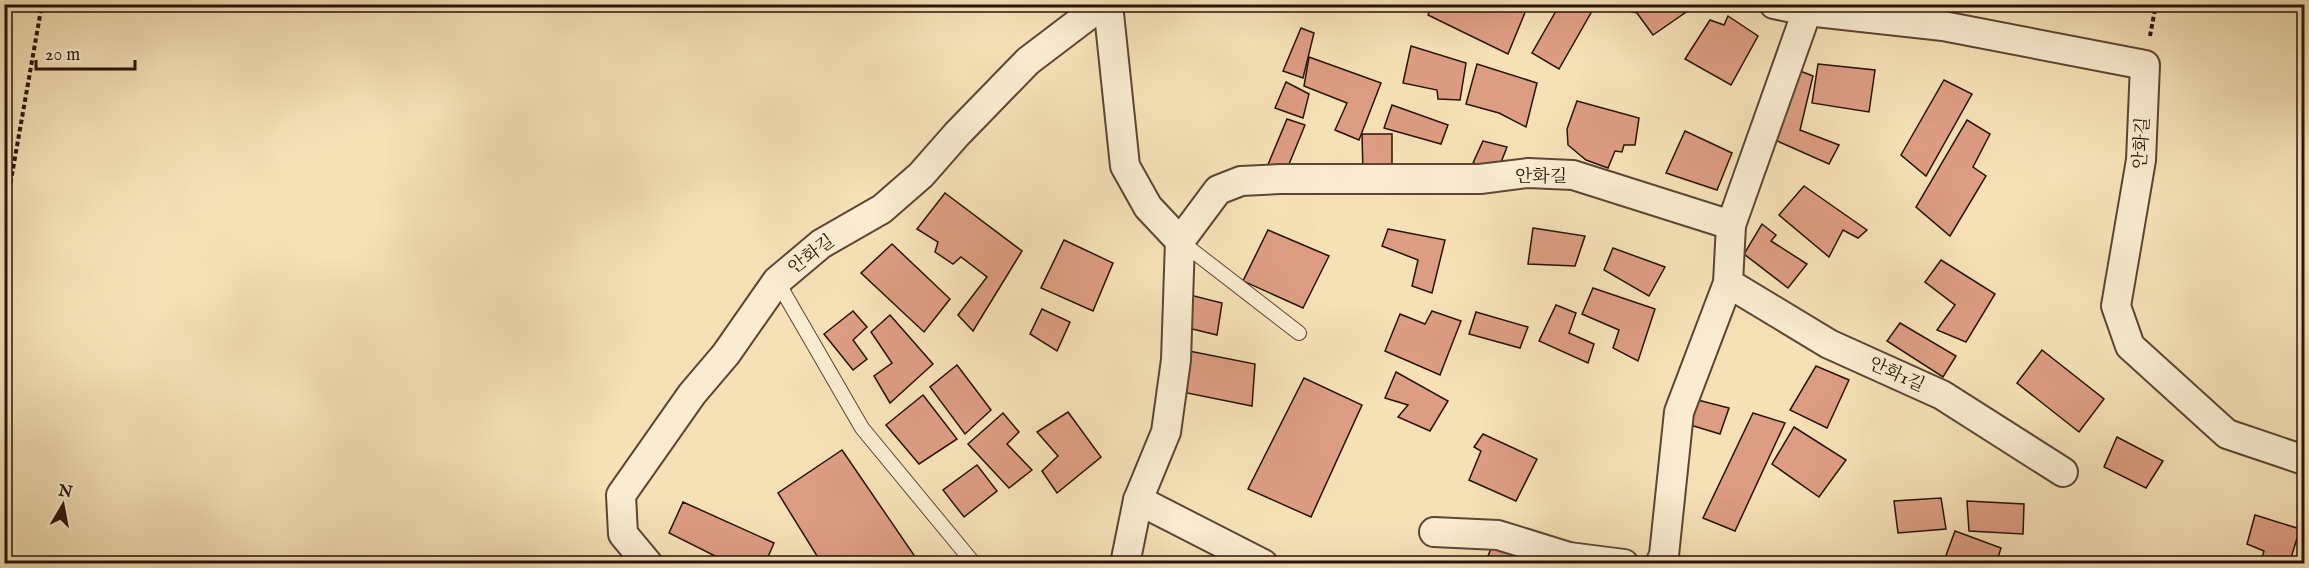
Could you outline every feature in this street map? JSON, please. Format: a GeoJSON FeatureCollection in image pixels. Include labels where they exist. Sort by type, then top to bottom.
{"type":"FeatureCollection","features":[{"type":"Feature","properties":{"kind":"street","name":"안화길"},"geometry":{"type":"LineString","coordinates":[[648,564],[623,534],[621,495],[692,393],[726,354],[777,281],[820,244],[882,209],[921,175],[957,134],[1028,61],[1103,4]]}},
{"type":"Feature","properties":{"kind":"street"},"geometry":{"type":"LineString","coordinates":[[1108,4],[1125,166],[1148,207],[1180,241],[1176,360],[1166,432],[1138,500],[1125,564]]}},
{"type":"Feature","properties":{"kind":"street","name":"안화길"},"geometry":{"type":"LineString","coordinates":[[1774,4],[1807,11],[1943,26],[2145,65],[2141,160],[2116,306],[2130,346],[2227,434],[2304,460]]}},
{"type":"Feature","properties":{"kind":"street"},"geometry":{"type":"LineString","coordinates":[[1670,561],[1679,412],[1728,283],[1731,225],[1807,11]]}},
{"type":"Feature","properties":{"kind":"street","name":"안화길"},"geometry":{"type":"LineString","coordinates":[[1180,241],[1218,190],[1241,181],[1280,179],[1480,179],[1528,173],[1573,175],[1731,225]]}},
{"type":"Feature","properties":{"kind":"street","name":"안화1길"},"geometry":{"type":"LineString","coordinates":[[1728,283],[1829,344],[1942,395],[2063,472]]}},
{"type":"Feature","properties":{"kind":"street"},"geometry":{"type":"LineString","coordinates":[[1138,500],[1263,564]]}},
{"type":"Feature","properties":{"kind":"street"},"geometry":{"type":"LineString","coordinates":[[1434,532],[1498,535],[1569,557],[1624,564]]}},
{"type":"Feature","properties":{"kind":"lane"},"geometry":{"type":"LineString","coordinates":[[1180,241],[1299,333]]}},
{"type":"Feature","properties":{"kind":"lane"},"geometry":{"type":"LineString","coordinates":[[777,281],[862,428],[971,560]]}},
{"type":"Feature","properties":{"kind":"path"},"geometry":{"type":"LineString","coordinates":[[4,220],[42,4]]}},
{"type":"Feature","properties":{"kind":"building"},"geometry":{"type":"Polygon","coordinates":[[[1432,4],[1528,5],[1508,54],[1428,15],[1432,4]]]}},
{"type":"Feature","properties":{"kind":"building"},"geometry":{"type":"Polygon","coordinates":[[[1560,4],[1596,4],[1559,69],[1532,53],[1560,4]]]}},
{"type":"Feature","properties":{"kind":"building"},"geometry":{"type":"Polygon","coordinates":[[[1620,4],[1685,4],[1689,10],[1653,35],[1637,13],[1618,8],[1620,4]]]}},
{"type":"Feature","properties":{"kind":"building"},"geometry":{"type":"Polygon","coordinates":[[[1728,16],[1758,36],[1731,85],[1685,59],[1710,20],[1724,25],[1728,16]]]}},
{"type":"Feature","properties":{"kind":"building"},"geometry":{"type":"Polygon","coordinates":[[[1301,28],[1314,33],[1303,78],[1283,71],[1301,28]]]}},
{"type":"Feature","properties":{"kind":"building"},"geometry":{"type":"Polygon","coordinates":[[[1411,46],[1466,63],[1460,100],[1438,99],[1437,90],[1403,83],[1411,46]]]}},
{"type":"Feature","properties":{"kind":"building"},"geometry":{"type":"Polygon","coordinates":[[[1309,57],[1381,83],[1359,140],[1335,130],[1347,103],[1304,86],[1309,57]]]}},
{"type":"Feature","properties":{"kind":"building"},"geometry":{"type":"Polygon","coordinates":[[[1477,64],[1537,83],[1526,127],[1499,113],[1466,104],[1477,64]]]}},
{"type":"Feature","properties":{"kind":"building"},"geometry":{"type":"Polygon","coordinates":[[[1818,64],[1875,70],[1869,112],[1812,103],[1818,64]]]}},
{"type":"Feature","properties":{"kind":"building"},"geometry":{"type":"Polygon","coordinates":[[[1795,69],[1813,76],[1800,130],[1839,145],[1829,164],[1775,140],[1795,69]]]}},
{"type":"Feature","properties":{"kind":"building"},"geometry":{"type":"Polygon","coordinates":[[[1944,80],[1972,94],[1926,176],[1901,155],[1944,80]]]}},
{"type":"Feature","properties":{"kind":"building"},"geometry":{"type":"Polygon","coordinates":[[[1286,82],[1309,94],[1303,118],[1275,108],[1286,82]]]}},
{"type":"Feature","properties":{"kind":"building"},"geometry":{"type":"Polygon","coordinates":[[[1577,101],[1639,118],[1635,145],[1624,145],[1622,152],[1615,151],[1608,168],[1586,160],[1568,145],[1567,129],[1577,101]]]}},
{"type":"Feature","properties":{"kind":"building"},"geometry":{"type":"Polygon","coordinates":[[[1392,105],[1448,125],[1441,144],[1384,128],[1392,105]]]}},
{"type":"Feature","properties":{"kind":"building"},"geometry":{"type":"Polygon","coordinates":[[[1287,119],[1305,125],[1285,174],[1267,167],[1287,119]]]}},
{"type":"Feature","properties":{"kind":"building"},"geometry":{"type":"Polygon","coordinates":[[[1967,120],[1990,134],[1973,167],[1986,176],[1950,236],[1916,207],[1967,120]]]}},
{"type":"Feature","properties":{"kind":"building"},"geometry":{"type":"Polygon","coordinates":[[[1685,131],[1732,153],[1717,190],[1666,173],[1685,131]]]}},
{"type":"Feature","properties":{"kind":"building"},"geometry":{"type":"Polygon","coordinates":[[[1362,134],[1392,134],[1392,170],[1363,173],[1362,134]]]}},
{"type":"Feature","properties":{"kind":"building"},"geometry":{"type":"Polygon","coordinates":[[[1483,141],[1507,147],[1498,170],[1473,163],[1483,141]]]}},
{"type":"Feature","properties":{"kind":"building"},"geometry":{"type":"Polygon","coordinates":[[[1804,186],[1867,230],[1858,238],[1843,230],[1829,257],[1779,215],[1804,186]]]}},
{"type":"Feature","properties":{"kind":"building"},"geometry":{"type":"Polygon","coordinates":[[[945,193],[1022,251],[973,331],[958,315],[987,277],[961,257],[953,264],[935,252],[938,242],[917,229],[945,193]]]}},
{"type":"Feature","properties":{"kind":"building"},"geometry":{"type":"Polygon","coordinates":[[[1762,224],[1776,235],[1771,241],[1807,264],[1788,288],[1744,254],[1762,224]]]}},
{"type":"Feature","properties":{"kind":"building"},"geometry":{"type":"Polygon","coordinates":[[[1533,228],[1585,236],[1575,266],[1528,264],[1533,228]]]}},
{"type":"Feature","properties":{"kind":"building"},"geometry":{"type":"Polygon","coordinates":[[[1388,229],[1445,240],[1432,293],[1412,286],[1418,260],[1382,246],[1388,229]]]}},
{"type":"Feature","properties":{"kind":"building"},"geometry":{"type":"Polygon","coordinates":[[[1268,230],[1329,256],[1303,308],[1243,281],[1268,230]]]}},
{"type":"Feature","properties":{"kind":"building"},"geometry":{"type":"Polygon","coordinates":[[[1064,240],[1113,263],[1093,311],[1041,288],[1064,240]]]}},
{"type":"Feature","properties":{"kind":"building"},"geometry":{"type":"Polygon","coordinates":[[[892,244],[950,299],[924,332],[861,273],[892,244]]]}},
{"type":"Feature","properties":{"kind":"building"},"geometry":{"type":"Polygon","coordinates":[[[1613,248],[1665,267],[1649,296],[1604,270],[1613,248]]]}},
{"type":"Feature","properties":{"kind":"building"},"geometry":{"type":"Polygon","coordinates":[[[1941,260],[1995,294],[1966,342],[1937,330],[1955,305],[1925,282],[1941,260]]]}},
{"type":"Feature","properties":{"kind":"building"},"geometry":{"type":"Polygon","coordinates":[[[1593,288],[1655,309],[1638,361],[1613,348],[1619,330],[1582,314],[1593,288]]]}},
{"type":"Feature","properties":{"kind":"building"},"geometry":{"type":"Polygon","coordinates":[[[1190,295],[1222,303],[1217,335],[1184,327],[1190,295]]]}},
{"type":"Feature","properties":{"kind":"building"},"geometry":{"type":"Polygon","coordinates":[[[1556,305],[1576,313],[1569,333],[1594,344],[1588,363],[1539,341],[1556,305]]]}},
{"type":"Feature","properties":{"kind":"building"},"geometry":{"type":"Polygon","coordinates":[[[1042,309],[1070,322],[1057,351],[1030,334],[1042,309]]]}},
{"type":"Feature","properties":{"kind":"building"},"geometry":{"type":"Polygon","coordinates":[[[853,311],[867,327],[853,340],[867,359],[853,370],[824,334],[853,311]]]}},
{"type":"Feature","properties":{"kind":"building"},"geometry":{"type":"Polygon","coordinates":[[[1432,311],[1461,321],[1440,375],[1385,351],[1400,314],[1425,324],[1432,311]]]}},
{"type":"Feature","properties":{"kind":"building"},"geometry":{"type":"Polygon","coordinates":[[[1476,312],[1528,327],[1520,348],[1469,334],[1476,312]]]}},
{"type":"Feature","properties":{"kind":"building"},"geometry":{"type":"Polygon","coordinates":[[[890,315],[933,364],[890,403],[874,376],[892,363],[871,332],[890,315]]]}},
{"type":"Feature","properties":{"kind":"building"},"geometry":{"type":"Polygon","coordinates":[[[1900,323],[1956,356],[1943,377],[1887,341],[1900,323]]]}},
{"type":"Feature","properties":{"kind":"building"},"geometry":{"type":"Polygon","coordinates":[[[2042,350],[2104,399],[2079,432],[2017,383],[2042,350]]]}},
{"type":"Feature","properties":{"kind":"building"},"geometry":{"type":"Polygon","coordinates":[[[1189,351],[1255,364],[1252,406],[1187,393],[1189,351]]]}},
{"type":"Feature","properties":{"kind":"building"},"geometry":{"type":"Polygon","coordinates":[[[957,365],[991,410],[965,434],[930,387],[957,365]]]}},
{"type":"Feature","properties":{"kind":"building"},"geometry":{"type":"Polygon","coordinates":[[[1816,366],[1849,380],[1827,428],[1790,410],[1816,366]]]}},
{"type":"Feature","properties":{"kind":"building"},"geometry":{"type":"Polygon","coordinates":[[[1396,372],[1448,401],[1430,431],[1398,417],[1408,405],[1385,398],[1396,372]]]}},
{"type":"Feature","properties":{"kind":"building"},"geometry":{"type":"Polygon","coordinates":[[[1304,378],[1362,405],[1311,517],[1248,489],[1304,378]]]}},
{"type":"Feature","properties":{"kind":"building"},"geometry":{"type":"Polygon","coordinates":[[[923,395],[957,439],[919,464],[886,425],[923,395]]]}},
{"type":"Feature","properties":{"kind":"building"},"geometry":{"type":"Polygon","coordinates":[[[1694,399],[1729,408],[1720,434],[1687,424],[1694,399]]]}},
{"type":"Feature","properties":{"kind":"building"},"geometry":{"type":"Polygon","coordinates":[[[1068,412],[1101,457],[1057,493],[1042,471],[1058,456],[1037,432],[1068,412]]]}},
{"type":"Feature","properties":{"kind":"building"},"geometry":{"type":"Polygon","coordinates":[[[1003,413],[1019,432],[1007,444],[1032,470],[1009,488],[968,444],[1003,413]]]}},
{"type":"Feature","properties":{"kind":"building"},"geometry":{"type":"Polygon","coordinates":[[[1753,413],[1785,423],[1735,531],[1703,518],[1753,413]]]}},
{"type":"Feature","properties":{"kind":"building"},"geometry":{"type":"Polygon","coordinates":[[[1794,427],[1846,460],[1819,497],[1772,464],[1794,427]]]}},
{"type":"Feature","properties":{"kind":"building"},"geometry":{"type":"Polygon","coordinates":[[[1483,434],[1537,459],[1516,501],[1469,480],[1481,451],[1474,447],[1483,434]]]}},
{"type":"Feature","properties":{"kind":"building"},"geometry":{"type":"Polygon","coordinates":[[[2117,437],[2163,461],[2146,488],[2104,467],[2117,437]]]}},
{"type":"Feature","properties":{"kind":"building"},"geometry":{"type":"Polygon","coordinates":[[[842,450],[918,561],[914,564],[822,564],[778,493],[842,450]]]}},
{"type":"Feature","properties":{"kind":"building"},"geometry":{"type":"Polygon","coordinates":[[[977,465],[997,491],[964,517],[943,490],[977,465]]]}},
{"type":"Feature","properties":{"kind":"building"},"geometry":{"type":"Polygon","coordinates":[[[1941,498],[1946,529],[1898,533],[1894,501],[1941,498]]]}},
{"type":"Feature","properties":{"kind":"building"},"geometry":{"type":"Polygon","coordinates":[[[1967,501],[2024,504],[2023,534],[1969,531],[1967,501]]]}},
{"type":"Feature","properties":{"kind":"building"},"geometry":{"type":"Polygon","coordinates":[[[683,502],[774,543],[765,564],[731,564],[669,533],[683,502]]]}},
{"type":"Feature","properties":{"kind":"building"},"geometry":{"type":"Polygon","coordinates":[[[2255,515],[2300,529],[2289,564],[2260,564],[2264,551],[2247,544],[2255,515]]]}},
{"type":"Feature","properties":{"kind":"building"},"geometry":{"type":"Polygon","coordinates":[[[1955,531],[2001,548],[1996,564],[1958,564],[1945,558],[1955,531]]]}},
{"type":"Feature","properties":{"kind":"building"},"geometry":{"type":"Polygon","coordinates":[[[1493,543],[1525,553],[1521,564],[1485,564],[1493,543]]]}}]}
